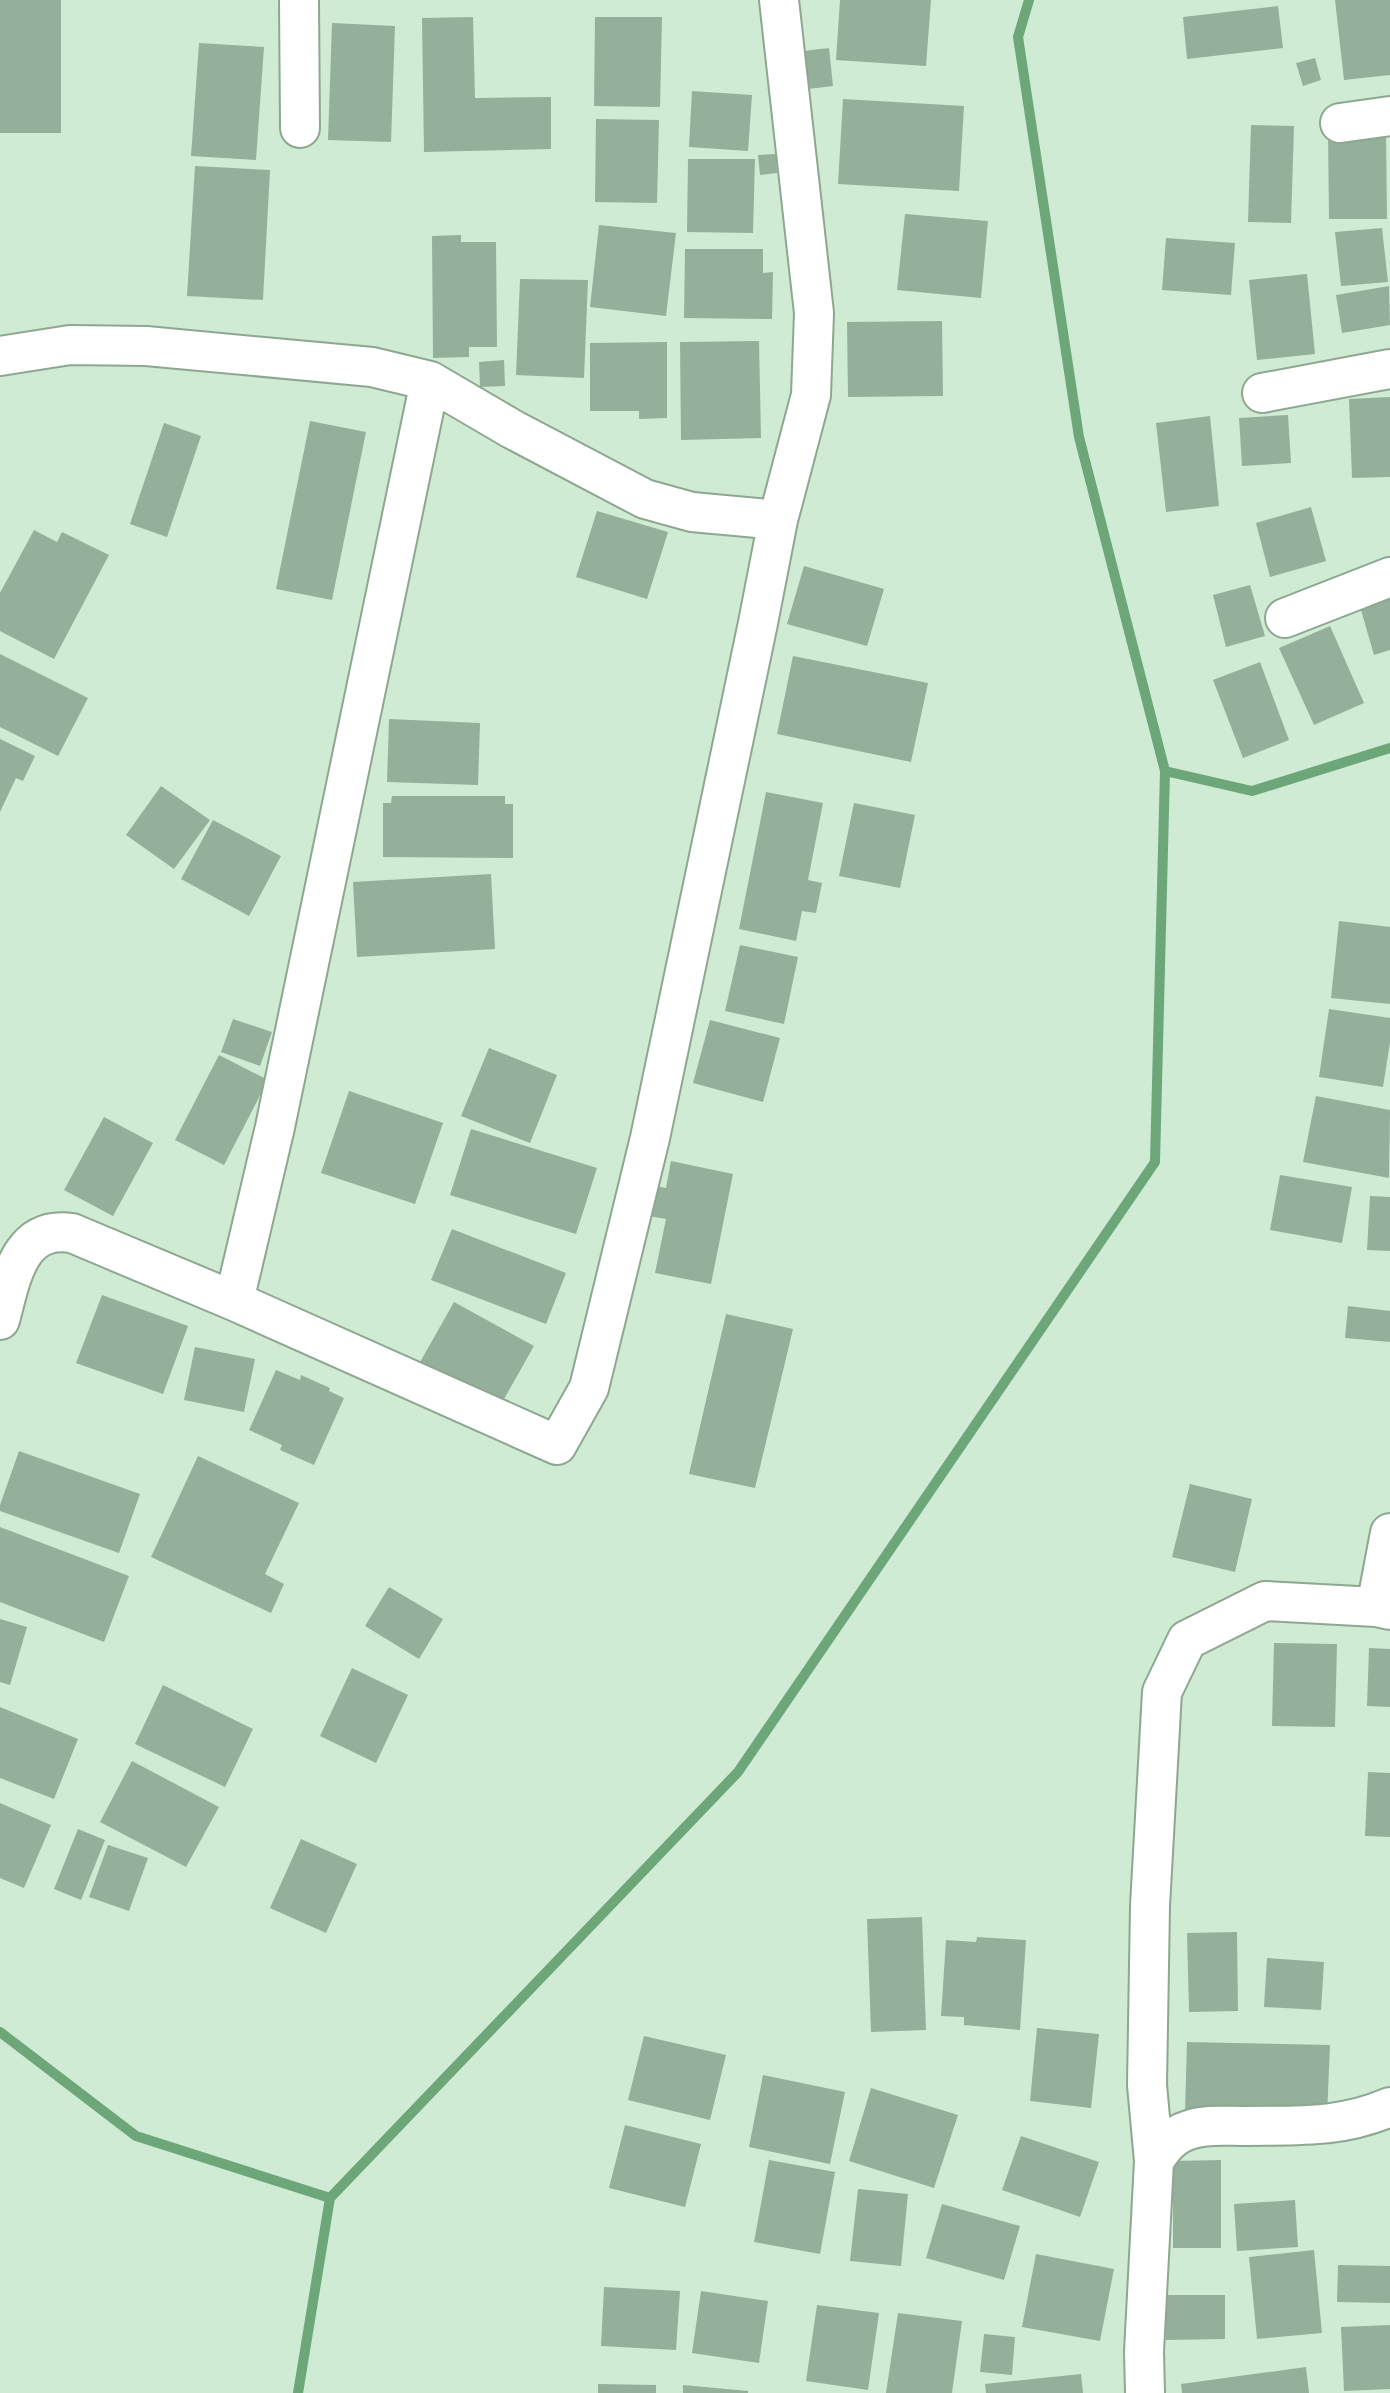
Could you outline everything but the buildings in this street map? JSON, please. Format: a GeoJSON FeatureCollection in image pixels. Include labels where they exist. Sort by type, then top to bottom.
{"type":"FeatureCollection","features":[{"type":"Feature","properties":{"kind":"street"},"geometry":{"type":"LineString","coordinates":[[299,0],[300,128]]}},
{"type":"Feature","properties":{"kind":"street"},"geometry":{"type":"LineString","coordinates":[[0,1320],[14,1268],[25,1250],[41,1237],[57,1231],[72,1233],[234,1301],[557,1445],[589,1388],[650,1138],[756,637],[778,520],[811,395],[814,313],[779,0]]}},
{"type":"Feature","properties":{"kind":"street"},"geometry":{"type":"LineString","coordinates":[[1340,123],[1390,116]]}},
{"type":"Feature","properties":{"kind":"street"},"geometry":{"type":"LineString","coordinates":[[0,356],[70,345],[146,346],[372,367],[430,381],[512,429],[645,499],[692,512],[778,520]]}},
{"type":"Feature","properties":{"kind":"street"},"geometry":{"type":"LineString","coordinates":[[1262,393],[1390,369]]}},
{"type":"Feature","properties":{"kind":"street"},"geometry":{"type":"LineString","coordinates":[[234,1301],[275,1127],[430,381]]}},
{"type":"Feature","properties":{"kind":"street"},"geometry":{"type":"LineString","coordinates":[[1285,618],[1390,577]]}},
{"type":"Feature","properties":{"kind":"street"},"geometry":{"type":"LineString","coordinates":[[1145,2393],[1144,2352],[1154,2161],[1147,2085],[1150,1906],[1162,1692],[1187,1640],[1265,1601],[1383,1608],[1390,1533]]}},
{"type":"Feature","properties":{"kind":"street"},"geometry":{"type":"LineString","coordinates":[[1154,2161],[1165,2143],[1189,2130],[1214,2126],[1325,2125],[1348,2122],[1390,2107]]}},
{"type":"Feature","properties":{"kind":"waterway"},"geometry":{"type":"LineString","coordinates":[[298,2393],[330,2198],[738,1772],[1155,1162],[1165,771],[1079,437],[1018,37],[1029,0]]}},
{"type":"Feature","properties":{"kind":"waterway"},"geometry":{"type":"LineString","coordinates":[[1165,771],[1252,791],[1390,748]]}},
{"type":"Feature","properties":{"kind":"waterway"},"geometry":{"type":"LineString","coordinates":[[0,2032],[136,2136],[330,2198]]}}]}
